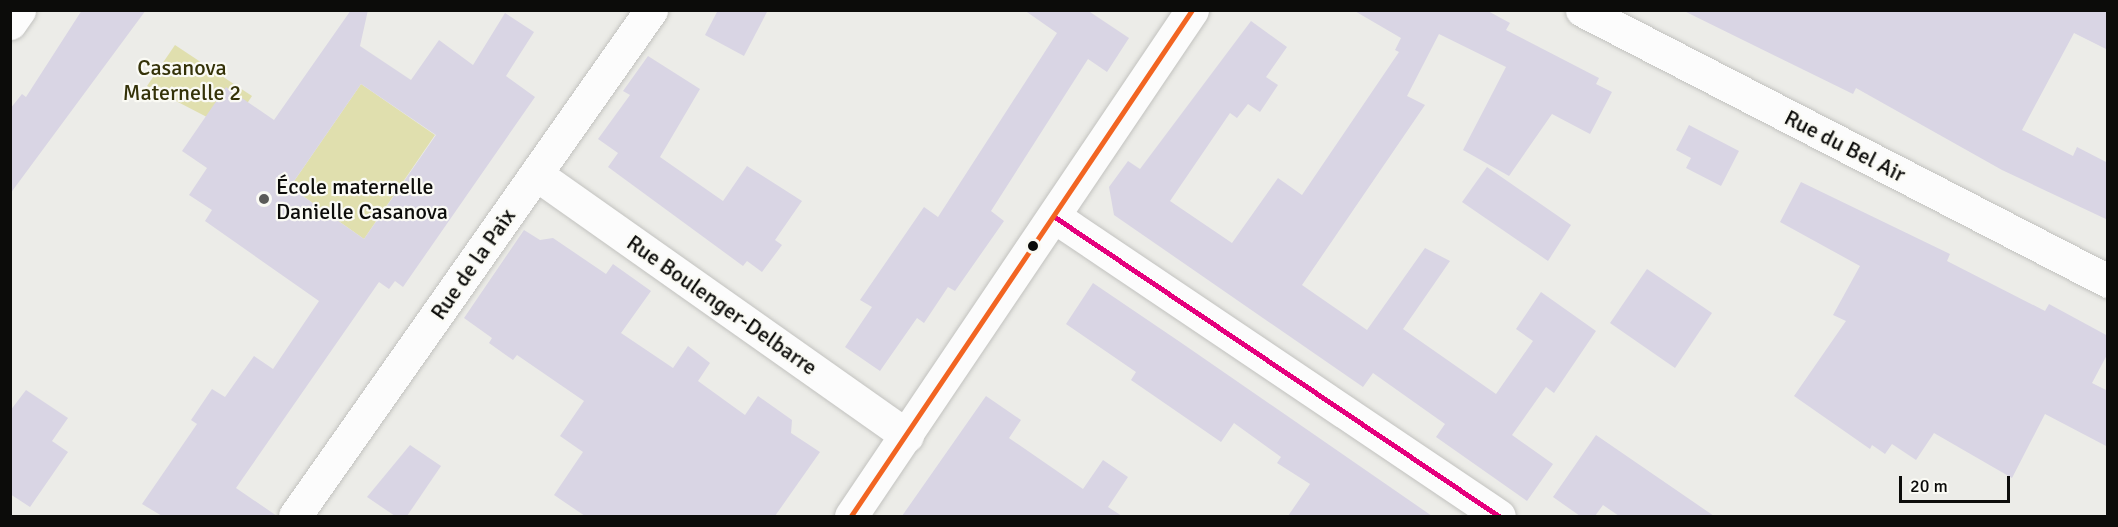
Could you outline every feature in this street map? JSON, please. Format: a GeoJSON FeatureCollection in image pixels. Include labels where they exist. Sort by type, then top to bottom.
{"type":"FeatureCollection","features":[{"type":"Feature","properties":{"kind":"street"},"geometry":{"type":"LineString","coordinates":[[10,23],[19,10]]}},
{"type":"Feature","properties":{"kind":"street","name":"Rue de la Paix"},"geometry":{"type":"LineString","coordinates":[[295,516],[651,10]]}},
{"type":"Feature","properties":{"kind":"street"},"geometry":{"type":"LineString","coordinates":[[851,516],[1055,217],[1192,10]]}},
{"type":"Feature","properties":{"kind":"street","name":"Rue du Bel Air"},"geometry":{"type":"LineString","coordinates":[[1582,10],[2108,281]]}},
{"type":"Feature","properties":{"kind":"street","name":"Rue Boulenger-Delbarre"},"geometry":{"type":"LineString","coordinates":[[536,174],[907,436]]}},
{"type":"Feature","properties":{"kind":"street"},"geometry":{"type":"LineString","coordinates":[[1055,217],[1498,516]]}},
{"type":"Feature","properties":{"kind":"green space","name":"Casanova Maternelle 2"},"geometry":{"type":"Polygon","coordinates":[[[175,45],[252,96],[230,129],[147,86],[175,45]]]}},
{"type":"Feature","properties":{"kind":"green space"},"geometry":{"type":"Polygon","coordinates":[[[361,84],[435,135],[364,239],[290,187],[361,84]]]}},
{"type":"Feature","properties":{"kind":"building"},"geometry":{"type":"Polygon","coordinates":[[[82,10],[146,10],[10,194],[10,109],[22,94],[26,97],[82,10]]]}},
{"type":"Feature","properties":{"kind":"building"},"geometry":{"type":"Polygon","coordinates":[[[351,10],[368,10],[360,46],[411,80],[439,40],[473,65],[505,13],[534,32],[506,76],[535,97],[403,287],[395,281],[389,289],[379,282],[236,488],[277,516],[162,516],[142,504],[197,424],[191,420],[212,389],[225,397],[254,356],[273,369],[319,301],[205,221],[212,210],[189,195],[207,168],[182,151],[226,87],[274,120],[351,10]],[[361,84],[290,187],[364,239],[436,135],[361,84]]]}},
{"type":"Feature","properties":{"kind":"building"},"geometry":{"type":"Polygon","coordinates":[[[718,10],[768,10],[744,56],[705,35],[718,10]]]}},
{"type":"Feature","properties":{"kind":"building"},"geometry":{"type":"Polygon","coordinates":[[[1024,10],[1087,10],[1129,38],[1107,72],[1088,59],[991,211],[1004,221],[955,291],[948,287],[924,323],[917,318],[880,371],[845,347],[872,307],[860,300],[924,207],[938,217],[1057,33],[1024,10]]]}},
{"type":"Feature","properties":{"kind":"building"},"geometry":{"type":"Polygon","coordinates":[[[1353,10],[1486,10],[1510,23],[1506,30],[1599,78],[1596,84],[1612,92],[1590,134],[1552,114],[1509,176],[1463,150],[1506,67],[1439,34],[1407,96],[1425,105],[1302,285],[1367,330],[1425,248],[1450,261],[1403,329],[1496,394],[1533,341],[1516,329],[1541,292],[1596,331],[1554,393],[1546,387],[1512,435],[1553,464],[1527,501],[1436,437],[1445,424],[1373,373],[1363,387],[1114,215],[1109,187],[1128,161],[1140,169],[1251,21],[1287,47],[1266,77],[1278,85],[1260,112],[1248,104],[1237,118],[1230,113],[1170,201],[1232,243],[1278,178],[1302,195],[1399,52],[1395,50],[1401,38],[1353,10]]]}},
{"type":"Feature","properties":{"kind":"building"},"geometry":{"type":"Polygon","coordinates":[[[1682,10],[2108,10],[2108,50],[2074,33],[2022,130],[2073,156],[2077,147],[2108,163],[2108,220],[2002,170],[1856,88],[1853,94],[1682,10]]]}},
{"type":"Feature","properties":{"kind":"building"},"geometry":{"type":"Polygon","coordinates":[[[648,56],[700,89],[660,157],[723,201],[747,166],[802,201],[775,240],[782,245],[762,272],[747,261],[743,266],[608,167],[618,153],[598,139],[630,95],[623,91],[648,56]]]}},
{"type":"Feature","properties":{"kind":"building"},"geometry":{"type":"Polygon","coordinates":[[[1689,125],[1739,151],[1721,186],[1686,168],[1691,158],[1676,150],[1689,125]]]}},
{"type":"Feature","properties":{"kind":"building"},"geometry":{"type":"Polygon","coordinates":[[[1487,167],[1571,225],[1548,261],[1462,202],[1487,167]]]}},
{"type":"Feature","properties":{"kind":"building"},"geometry":{"type":"Polygon","coordinates":[[[1801,182],[1950,254],[1947,261],[2045,311],[2049,304],[2108,336],[2108,353],[2092,383],[2108,391],[2108,447],[2045,414],[2012,478],[1934,433],[1916,460],[1892,444],[1885,454],[1872,445],[1870,449],[1794,396],[1846,321],[1833,315],[1860,266],[1780,222],[1801,182]]]}},
{"type":"Feature","properties":{"kind":"building"},"geometry":{"type":"Polygon","coordinates":[[[524,230],[540,240],[553,238],[606,274],[613,264],[651,291],[621,333],[673,368],[688,346],[710,363],[698,381],[745,415],[758,396],[792,420],[791,433],[820,452],[775,516],[585,516],[554,495],[583,452],[560,436],[584,401],[517,355],[513,360],[489,343],[492,338],[464,318],[524,230]]]}},
{"type":"Feature","properties":{"kind":"building"},"geometry":{"type":"Polygon","coordinates":[[[1647,269],[1712,313],[1675,368],[1610,323],[1647,269]]]}},
{"type":"Feature","properties":{"kind":"building"},"geometry":{"type":"Polygon","coordinates":[[[1093,283],[1432,516],[1288,516],[1310,484],[1277,463],[1281,457],[1234,423],[1221,442],[1131,380],[1136,372],[1066,324],[1093,283]]]}},
{"type":"Feature","properties":{"kind":"building"},"geometry":{"type":"Polygon","coordinates":[[[26,390],[68,418],[52,441],[68,452],[30,507],[10,494],[10,411],[26,390]]]}},
{"type":"Feature","properties":{"kind":"building"},"geometry":{"type":"Polygon","coordinates":[[[986,396],[1021,420],[1009,438],[1083,489],[1103,460],[1128,477],[1108,507],[1122,516],[902,516],[986,396]]]}},
{"type":"Feature","properties":{"kind":"building"},"geometry":{"type":"Polygon","coordinates":[[[1596,435],[1714,516],[1619,516],[1603,505],[1595,516],[1580,516],[1553,497],[1596,435]]]}},
{"type":"Feature","properties":{"kind":"building"},"geometry":{"type":"Polygon","coordinates":[[[410,445],[441,466],[407,516],[395,516],[367,497],[410,445]]]}},
{"type":"Feature","properties":{"kind":"transit line"},"geometry":{"type":"LineString","coordinates":[[851,516],[1192,10]]}},
{"type":"Feature","properties":{"kind":"transit line"},"geometry":{"type":"LineString","coordinates":[[1055,217],[1499,516]]}},
{"type":"Feature","properties":{"kind":"place","name":"École maternelle Danielle Casanova"},"geometry":{"type":"Point","coordinates":[264,199]}}]}
